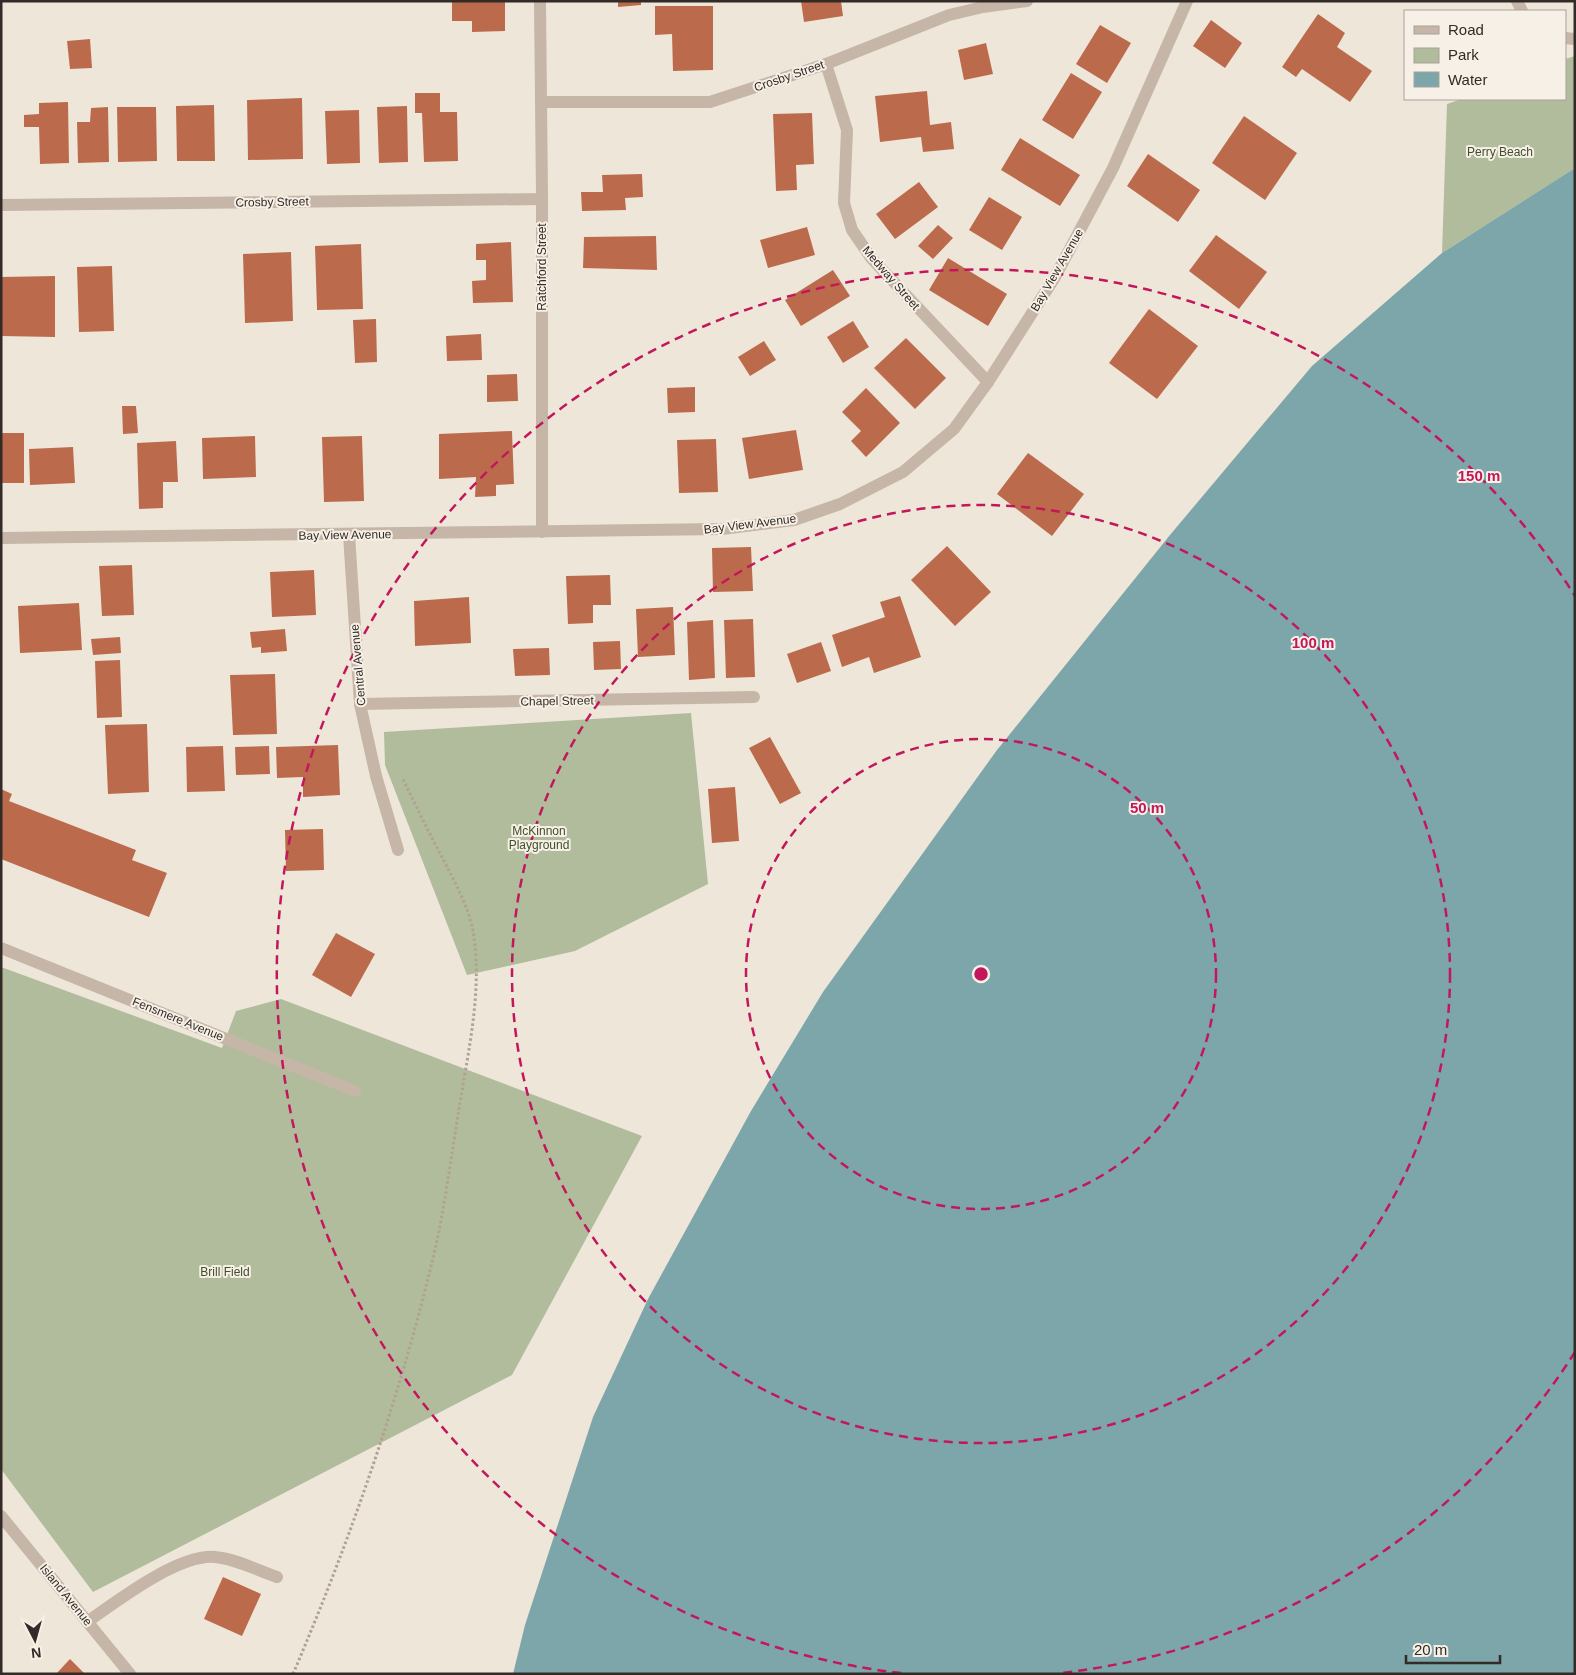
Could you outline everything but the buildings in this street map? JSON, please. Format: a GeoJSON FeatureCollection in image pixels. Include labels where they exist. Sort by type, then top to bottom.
{"type":"FeatureCollection","features":[{"type":"Feature","properties":{"kind":"street","name":"Ratchford Street"},"geometry":{"type":"LineString","coordinates":[[540,1],[542,102],[542,532]]}},
{"type":"Feature","properties":{"kind":"street","name":"Crosby Street"},"geometry":{"type":"LineString","coordinates":[[542,102],[710,102],[826,64],[949,15],[983,7],[1027,1]]}},
{"type":"Feature","properties":{"kind":"street","name":"Bay View Avenue"},"geometry":{"type":"LineString","coordinates":[[1,538],[722,529],[794,520],[840,504],[903,472],[954,429],[988,382],[1055,277],[1113,168],[1187,1]]}},
{"type":"Feature","properties":{"kind":"street","name":"Medway Street"},"geometry":{"type":"LineString","coordinates":[[826,64],[848,130],[844,204],[852,230],[872,259],[988,382]]}},
{"type":"Feature","properties":{"kind":"street","name":"Crosby Street"},"geometry":{"type":"LineString","coordinates":[[1,206],[542,199]]}},
{"type":"Feature","properties":{"kind":"street","name":"Central Avenue"},"geometry":{"type":"LineString","coordinates":[[349,535],[360,704],[376,776],[398,850]]}},
{"type":"Feature","properties":{"kind":"street","name":"Chapel Street"},"geometry":{"type":"LineString","coordinates":[[360,704],[754,697]]}},
{"type":"Feature","properties":{"kind":"street","name":"Fensmere Avenue"},"geometry":{"type":"LineString","coordinates":[[1,948],[355,1091]]}},
{"type":"Feature","properties":{"kind":"street","name":"Island Avenue"},"geometry":{"type":"LineString","coordinates":[[1,1516],[130,1674]]}},
{"type":"Feature","properties":{"kind":"street"},"geometry":{"type":"LineString","coordinates":[[87,1622],[134,1590],[168,1570],[194,1559],[213,1557],[228,1559],[276,1577]]}},
{"type":"Feature","properties":{"kind":"path"},"geometry":{"type":"LineString","coordinates":[[293,1674],[348,1534],[413,1340],[435,1251],[469,1047],[475,981],[474,943],[470,921],[462,897],[400,774]]}},
{"type":"Feature","properties":{"kind":"green space","name":"Perry Beach"},"geometry":{"type":"Polygon","coordinates":[[[1575,56],[1575,168],[1442,253],[1447,104],[1459,100],[1566,100],[1566,59],[1575,56]]]}},
{"type":"Feature","properties":{"kind":"green space","name":"McKinnon Playground"},"geometry":{"type":"Polygon","coordinates":[[[691,713],[708,884],[575,951],[467,975],[385,765],[384,732],[691,713]]]}},
{"type":"Feature","properties":{"kind":"green space","name":"Brill Field"},"geometry":{"type":"Polygon","coordinates":[[[1,967],[222,1048],[236,1011],[281,999],[642,1136],[512,1375],[93,1592],[1,1469],[1,967]]]}},
{"type":"Feature","properties":{"kind":"water"},"geometry":{"type":"Polygon","coordinates":[[[1575,168],[1575,1674],[513,1674],[525,1625],[593,1417],[648,1299],[751,1111],[823,992],[997,750],[1170,535],[1312,366],[1442,253],[1575,168]]]}}]}
